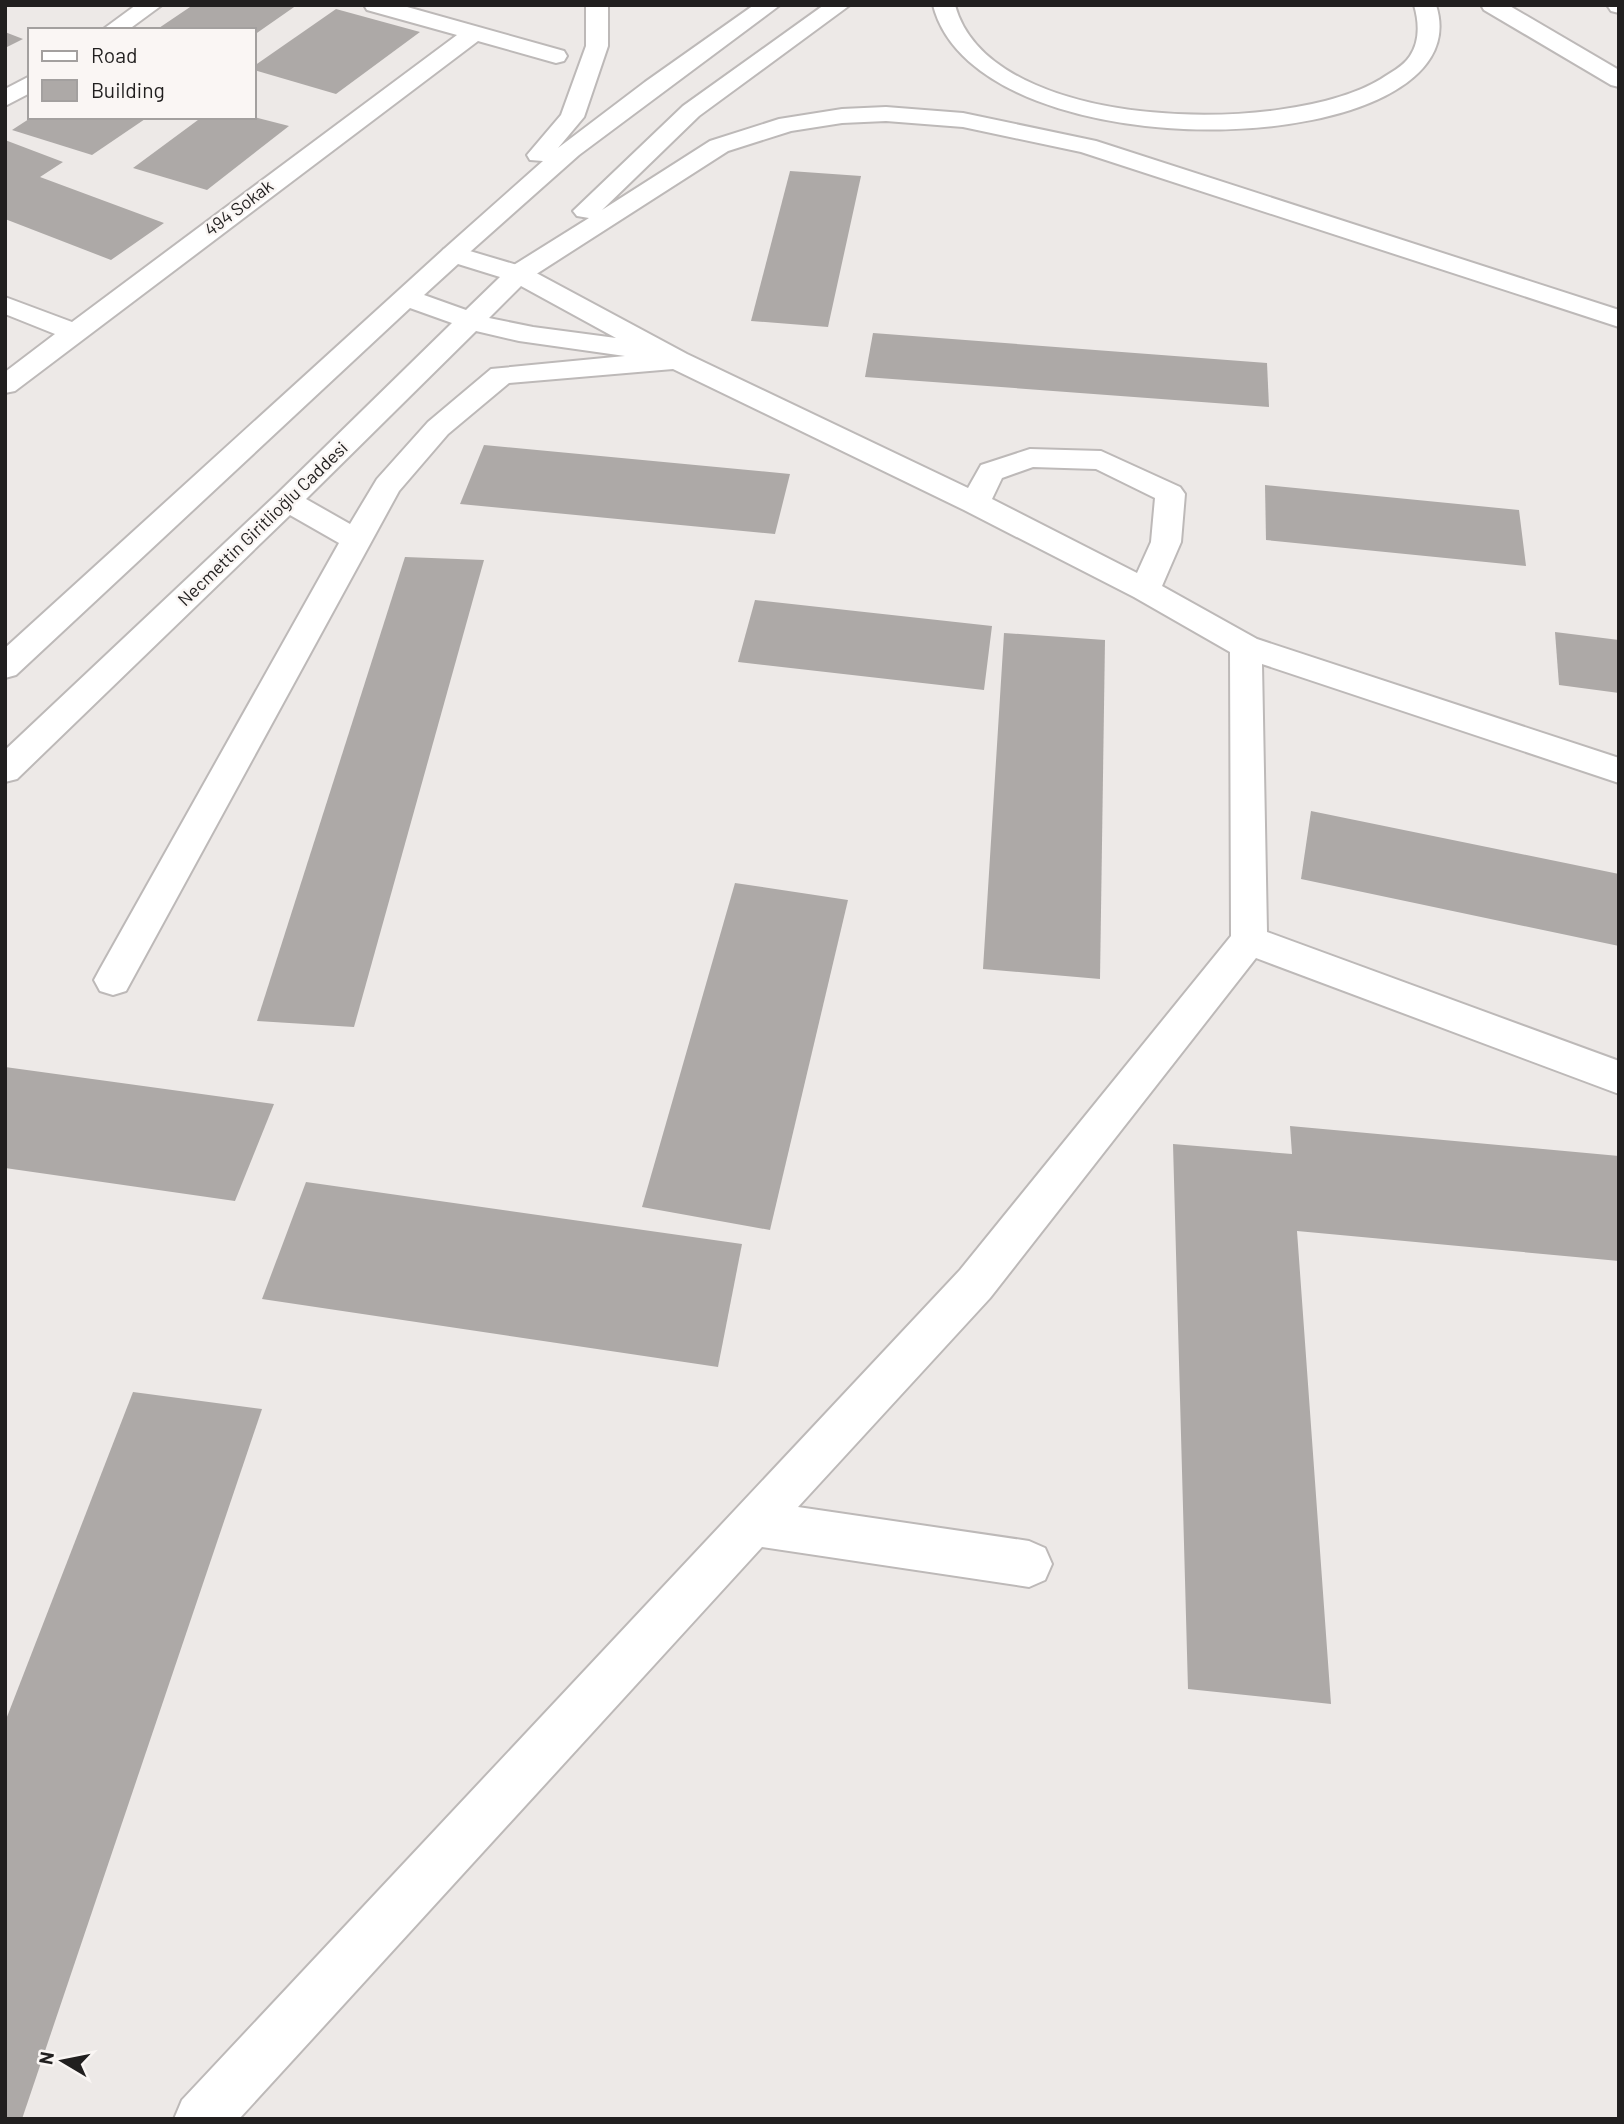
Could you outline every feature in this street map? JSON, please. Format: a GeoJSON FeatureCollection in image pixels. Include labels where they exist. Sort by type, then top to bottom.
{"type":"FeatureCollection","features":[{"type":"Feature","properties":{"kind":"main road"},"geometry":{"type":"LineString","coordinates":[[116,28],[151,5]]}},
{"type":"Feature","properties":{"kind":"main road"},"geometry":{"type":"LineString","coordinates":[[375,5],[556,57]]}},
{"type":"Feature","properties":{"kind":"main road"},"geometry":{"type":"LineString","coordinates":[[453,254],[572,117],[597,46],[597,5]]}},
{"type":"Feature","properties":{"kind":"main road"},"geometry":{"type":"LineString","coordinates":[[5,667],[453,254],[570,150],[653,86],[769,5]]}},
{"type":"Feature","properties":{"kind":"main road"},"geometry":{"type":"LineString","coordinates":[[518,274],[691,111],[839,5]]}},
{"type":"Feature","properties":{"kind":"main road"},"geometry":{"type":"LineString","coordinates":[[944,5],[950,27],[966,48],[1026,88],[1058,101],[1129,116],[1217,122],[1265,121],[1315,114],[1358,101],[1389,87],[1415,65],[1427,45],[1431,20],[1425,5]]}},
{"type":"Feature","properties":{"kind":"main road"},"geometry":{"type":"LineString","coordinates":[[1492,5],[1619,80]]}},
{"type":"Feature","properties":{"kind":"main road","name":"494 Sokak"},"geometry":{"type":"LineString","coordinates":[[5,385],[474,33]]}},
{"type":"Feature","properties":{"kind":"main road"},"geometry":{"type":"LineString","coordinates":[[5,99],[28,84]]}},
{"type":"Feature","properties":{"kind":"main road"},"geometry":{"type":"LineString","coordinates":[[518,274],[719,146],[787,124],[842,116],[886,114],[963,120],[1087,146],[1619,319]]}},
{"type":"Feature","properties":{"kind":"main road"},"geometry":{"type":"LineString","coordinates":[[453,254],[518,274],[677,360],[975,503],[1145,590],[1246,647],[1619,771]]}},
{"type":"Feature","properties":{"kind":"main road","name":"Necmettin Giritlioğlu Caddesi"},"geometry":{"type":"LineString","coordinates":[[5,770],[287,501],[518,274]]}},
{"type":"Feature","properties":{"kind":"main road"},"geometry":{"type":"LineString","coordinates":[[406,298],[472,322],[520,333],[592,340],[677,360]]}},
{"type":"Feature","properties":{"kind":"main road"},"geometry":{"type":"LineString","coordinates":[[5,305],[74,332]]}},
{"type":"Feature","properties":{"kind":"main road"},"geometry":{"type":"LineString","coordinates":[[113,981],[387,486],[438,428],[501,375],[677,360]]}},
{"type":"Feature","properties":{"kind":"main road"},"geometry":{"type":"LineString","coordinates":[[975,503],[991,472],[1030,458],[1101,460],[1170,494],[1166,542],[1145,590]]}},
{"type":"Feature","properties":{"kind":"main road"},"geometry":{"type":"LineString","coordinates":[[287,501],[356,540]]}},
{"type":"Feature","properties":{"kind":"main road"},"geometry":{"type":"LineString","coordinates":[[201,2119],[975,1284],[1250,940],[1246,647]]}},
{"type":"Feature","properties":{"kind":"main road"},"geometry":{"type":"LineString","coordinates":[[1250,940],[1619,1078]]}},
{"type":"Feature","properties":{"kind":"main road"},"geometry":{"type":"LineString","coordinates":[[753,1523],[1029,1564]]}},
{"type":"Feature","properties":{"kind":"building"},"geometry":{"type":"Polygon","coordinates":[[[193,5],[297,5],[256,34],[256,28],[159,28],[193,5]]]}},
{"type":"Feature","properties":{"kind":"building"},"geometry":{"type":"Polygon","coordinates":[[[336,9],[420,32],[336,94],[256,71],[256,65],[336,9]]]}},
{"type":"Feature","properties":{"kind":"building"},"geometry":{"type":"Polygon","coordinates":[[[5,32],[23,39],[5,48],[5,32]]]}},
{"type":"Feature","properties":{"kind":"building"},"geometry":{"type":"Polygon","coordinates":[[[256,118],[289,126],[207,190],[133,168],[199,119],[256,118]]]}},
{"type":"Feature","properties":{"kind":"building"},"geometry":{"type":"Polygon","coordinates":[[[29,119],[145,119],[92,155],[12,130],[29,119]]]}},
{"type":"Feature","properties":{"kind":"building"},"geometry":{"type":"Polygon","coordinates":[[[5,140],[63,162],[40,177],[164,223],[111,260],[5,219],[5,140]]]}},
{"type":"Feature","properties":{"kind":"building"},"geometry":{"type":"Polygon","coordinates":[[[790,171],[861,176],[828,327],[751,321],[790,171]]]}},
{"type":"Feature","properties":{"kind":"building"},"geometry":{"type":"Polygon","coordinates":[[[873,333],[1267,363],[1269,407],[865,377],[873,333]]]}},
{"type":"Feature","properties":{"kind":"building"},"geometry":{"type":"Polygon","coordinates":[[[484,445],[790,474],[775,534],[460,504],[484,445]]]}},
{"type":"Feature","properties":{"kind":"building"},"geometry":{"type":"Polygon","coordinates":[[[1265,485],[1519,510],[1526,566],[1266,540],[1265,485]]]}},
{"type":"Feature","properties":{"kind":"building"},"geometry":{"type":"Polygon","coordinates":[[[405,557],[484,560],[354,1027],[257,1021],[405,557]]]}},
{"type":"Feature","properties":{"kind":"building"},"geometry":{"type":"Polygon","coordinates":[[[755,600],[992,626],[984,690],[738,662],[755,600]]]}},
{"type":"Feature","properties":{"kind":"building"},"geometry":{"type":"Polygon","coordinates":[[[1555,632],[1619,640],[1619,693],[1559,685],[1555,632]]]}},
{"type":"Feature","properties":{"kind":"building"},"geometry":{"type":"Polygon","coordinates":[[[1004,633],[1105,640],[1100,979],[983,969],[1004,633]]]}},
{"type":"Feature","properties":{"kind":"building"},"geometry":{"type":"Polygon","coordinates":[[[1311,811],[1619,874],[1619,946],[1301,879],[1311,811]]]}},
{"type":"Feature","properties":{"kind":"building"},"geometry":{"type":"Polygon","coordinates":[[[735,883],[848,900],[770,1230],[642,1207],[735,883]]]}},
{"type":"Feature","properties":{"kind":"building"},"geometry":{"type":"Polygon","coordinates":[[[5,1067],[274,1104],[235,1201],[5,1168],[5,1067]]]}},
{"type":"Feature","properties":{"kind":"building"},"geometry":{"type":"Polygon","coordinates":[[[1290,1126],[1619,1156],[1619,1261],[1297,1231],[1331,1704],[1188,1689],[1173,1144],[1292,1154],[1290,1126]]]}},
{"type":"Feature","properties":{"kind":"building"},"geometry":{"type":"Polygon","coordinates":[[[306,1182],[742,1244],[718,1367],[262,1299],[306,1182]]]}},
{"type":"Feature","properties":{"kind":"building"},"geometry":{"type":"Polygon","coordinates":[[[133,1392],[262,1409],[22,2119],[5,2119],[5,1722],[133,1392]]]}}]}
